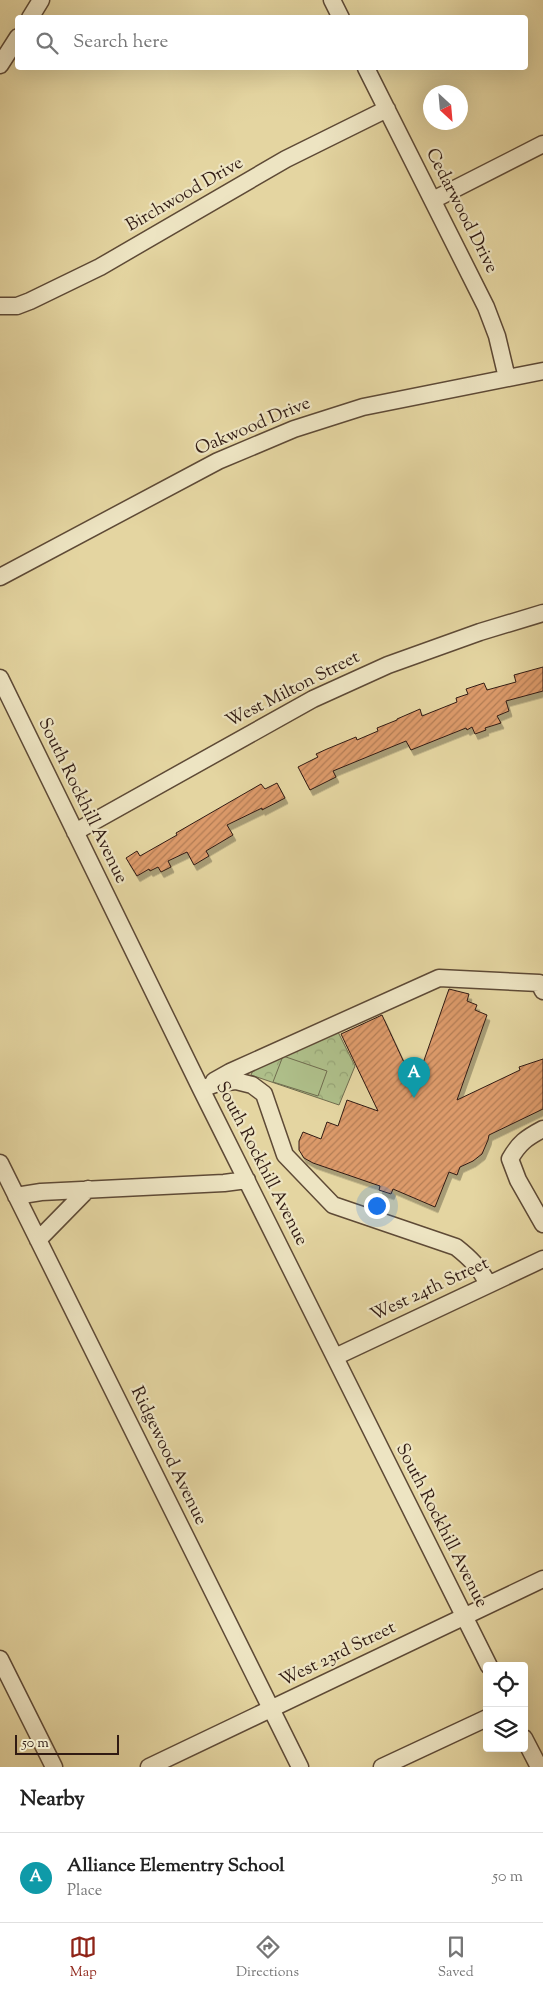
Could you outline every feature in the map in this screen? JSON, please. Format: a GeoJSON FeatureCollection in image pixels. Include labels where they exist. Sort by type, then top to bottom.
{"type":"FeatureCollection","features":[{"type":"Feature","properties":{"kind":"street"},"geometry":{"type":"LineString","coordinates":[[32,15],[41,0]]}},
{"type":"Feature","properties":{"kind":"street"},"geometry":{"type":"LineString","coordinates":[[332,0],[340,15]]}},
{"type":"Feature","properties":{"kind":"street"},"geometry":{"type":"LineString","coordinates":[[0,65],[15,42]]}},
{"type":"Feature","properties":{"kind":"street","name":"Cedarwood Drive"},"geometry":{"type":"LineString","coordinates":[[367,70],[486,307],[497,336],[507,378]]}},
{"type":"Feature","properties":{"kind":"street","name":"Birchwood Drive"},"geometry":{"type":"LineString","coordinates":[[0,306],[17,306],[30,301],[100,267],[272,167],[387,109]]}},
{"type":"Feature","properties":{"kind":"street"},"geometry":{"type":"LineString","coordinates":[[433,200],[543,144]]}},
{"type":"Feature","properties":{"kind":"street","name":"Oakwood Drive"},"geometry":{"type":"LineString","coordinates":[[0,577],[218,462],[278,435],[363,407],[543,371]]}},
{"type":"Feature","properties":{"kind":"street","name":"West Milton Street"},"geometry":{"type":"LineString","coordinates":[[75,832],[313,699],[388,665],[480,632],[543,613]]}},
{"type":"Feature","properties":{"kind":"street","name":"South Rockhill Avenue"},"geometry":{"type":"LineString","coordinates":[[0,678],[487,1662]]}},
{"type":"Feature","properties":{"kind":"street"},"geometry":{"type":"LineString","coordinates":[[202,1089],[230,1072],[439,978],[539,983],[543,991]]}},
{"type":"Feature","properties":{"kind":"street"},"geometry":{"type":"LineString","coordinates":[[202,1089],[218,1083],[236,1081],[252,1085],[264,1094],[285,1155],[333,1205],[456,1247],[470,1258],[488,1284]]}},
{"type":"Feature","properties":{"kind":"street"},"geometry":{"type":"LineString","coordinates":[[543,1129],[518,1145],[510,1159],[518,1180],[543,1224]]}},
{"type":"Feature","properties":{"kind":"street","name":"Ridgewood Avenue"},"geometry":{"type":"LineString","coordinates":[[0,1163],[300,1767]]}},
{"type":"Feature","properties":{"kind":"street"},"geometry":{"type":"LineString","coordinates":[[16,1196],[41,1192],[224,1183],[247,1180]]}},
{"type":"Feature","properties":{"kind":"street"},"geometry":{"type":"LineString","coordinates":[[38,1240],[88,1189]]}},
{"type":"Feature","properties":{"kind":"street","name":"West 24th Street"},"geometry":{"type":"LineString","coordinates":[[335,1357],[543,1259]]}},
{"type":"Feature","properties":{"kind":"street","name":"West 23rd Street"},"geometry":{"type":"LineString","coordinates":[[149,1767],[543,1579]]}},
{"type":"Feature","properties":{"kind":"street"},"geometry":{"type":"LineString","coordinates":[[0,1659],[54,1767]]}},
{"type":"Feature","properties":{"kind":"street"},"geometry":{"type":"LineString","coordinates":[[382,1767],[416,1760],[483,1720]]}},
{"type":"Feature","properties":{"kind":"street"},"geometry":{"type":"LineString","coordinates":[[528,1746],[539,1767]]}},
{"type":"Feature","properties":{"kind":"green space"},"geometry":{"type":"Polygon","coordinates":[[[337,1030],[355,1066],[339,1105],[251,1075],[254,1068],[337,1030]]]}},
{"type":"Feature","properties":{"kind":"green space"},"geometry":{"type":"Polygon","coordinates":[[[283,1056],[327,1071],[318,1096],[273,1082],[283,1056]]]}},
{"type":"Feature","properties":{"kind":"building"},"geometry":{"type":"Polygon","coordinates":[[[543,667],[543,691],[506,701],[509,711],[497,716],[501,723],[485,728],[486,730],[475,734],[472,727],[467,730],[466,728],[411,750],[406,741],[333,771],[336,777],[310,790],[298,767],[318,757],[316,754],[356,737],[357,740],[378,731],[377,728],[420,709],[422,716],[457,702],[456,698],[468,694],[466,689],[484,683],[487,690],[516,682],[514,675],[543,667]]]}},
{"type":"Feature","properties":{"kind":"building"},"geometry":{"type":"Polygon","coordinates":[[[277,783],[285,798],[227,825],[233,835],[206,851],[209,856],[194,865],[187,852],[168,861],[171,867],[161,872],[158,867],[150,871],[149,869],[137,876],[126,858],[137,851],[140,856],[261,784],[265,789],[277,783]]]}},
{"type":"Feature","properties":{"kind":"building"},"geometry":{"type":"Polygon","coordinates":[[[449,989],[469,994],[467,1001],[477,1005],[475,1010],[487,1015],[457,1100],[520,1070],[519,1067],[543,1059],[543,1109],[489,1135],[482,1154],[460,1167],[457,1175],[449,1172],[435,1207],[393,1189],[391,1194],[379,1190],[380,1186],[313,1163],[304,1158],[299,1150],[299,1141],[303,1132],[321,1139],[327,1122],[338,1126],[347,1100],[378,1111],[341,1034],[382,1015],[415,1086],[449,989]]]}},
{"type":"Feature","properties":{"kind":"place","name":"Alliance Elementry School"},"geometry":{"type":"Point","coordinates":[414,1098]}}]}
